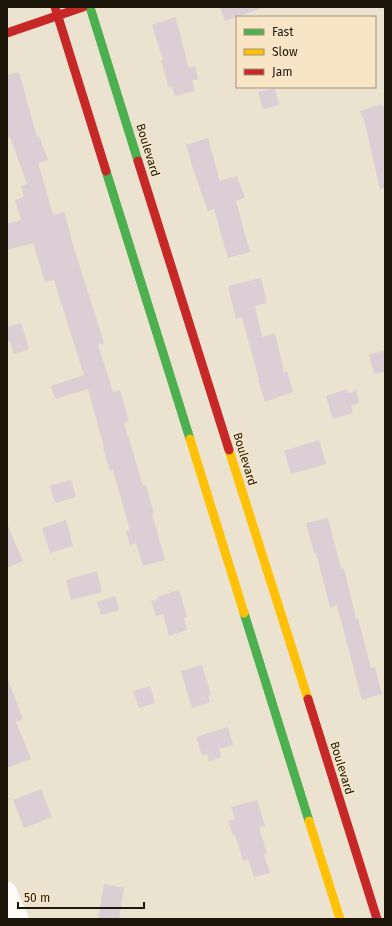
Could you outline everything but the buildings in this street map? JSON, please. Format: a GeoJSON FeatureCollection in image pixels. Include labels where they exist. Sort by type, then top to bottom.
{"type":"FeatureCollection","features":[{"type":"Feature","properties":{"kind":"main road"},"geometry":{"type":"LineString","coordinates":[[7,33],[56,12],[83,7]]}},
{"type":"Feature","properties":{"kind":"main road","name":"Boulevard"},"geometry":{"type":"LineString","coordinates":[[90,7],[171,275],[250,527],[330,780],[377,919]]}},
{"type":"Feature","properties":{"kind":"main road"},"geometry":{"type":"LineString","coordinates":[[56,12],[144,283],[303,788],[340,919]]}},
{"type":"Feature","properties":{"kind":"street"},"geometry":{"type":"LineString","coordinates":[[7,891],[19,919]]}},
{"type":"Feature","properties":{"kind":"traffic: fast"},"geometry":{"type":"LineString","coordinates":[[90,7],[138,161]]}},
{"type":"Feature","properties":{"kind":"traffic: fast"},"geometry":{"type":"LineString","coordinates":[[106,171],[190,439]]}},
{"type":"Feature","properties":{"kind":"traffic: fast"},"geometry":{"type":"LineString","coordinates":[[244,613],[309,821]]}},
{"type":"Feature","properties":{"kind":"traffic: slow"},"geometry":{"type":"LineString","coordinates":[[190,439],[244,613]]}},
{"type":"Feature","properties":{"kind":"traffic: slow"},"geometry":{"type":"LineString","coordinates":[[229,450],[308,699]]}},
{"type":"Feature","properties":{"kind":"traffic: slow"},"geometry":{"type":"LineString","coordinates":[[309,821],[340,919]]}},
{"type":"Feature","properties":{"kind":"traffic: jam"},"geometry":{"type":"LineString","coordinates":[[55,7],[106,171]]}},
{"type":"Feature","properties":{"kind":"traffic: jam"},"geometry":{"type":"LineString","coordinates":[[7,33],[83,7]]}},
{"type":"Feature","properties":{"kind":"traffic: jam"},"geometry":{"type":"LineString","coordinates":[[138,161],[229,450]]}},
{"type":"Feature","properties":{"kind":"traffic: jam"},"geometry":{"type":"LineString","coordinates":[[308,699],[377,919]]}}]}
